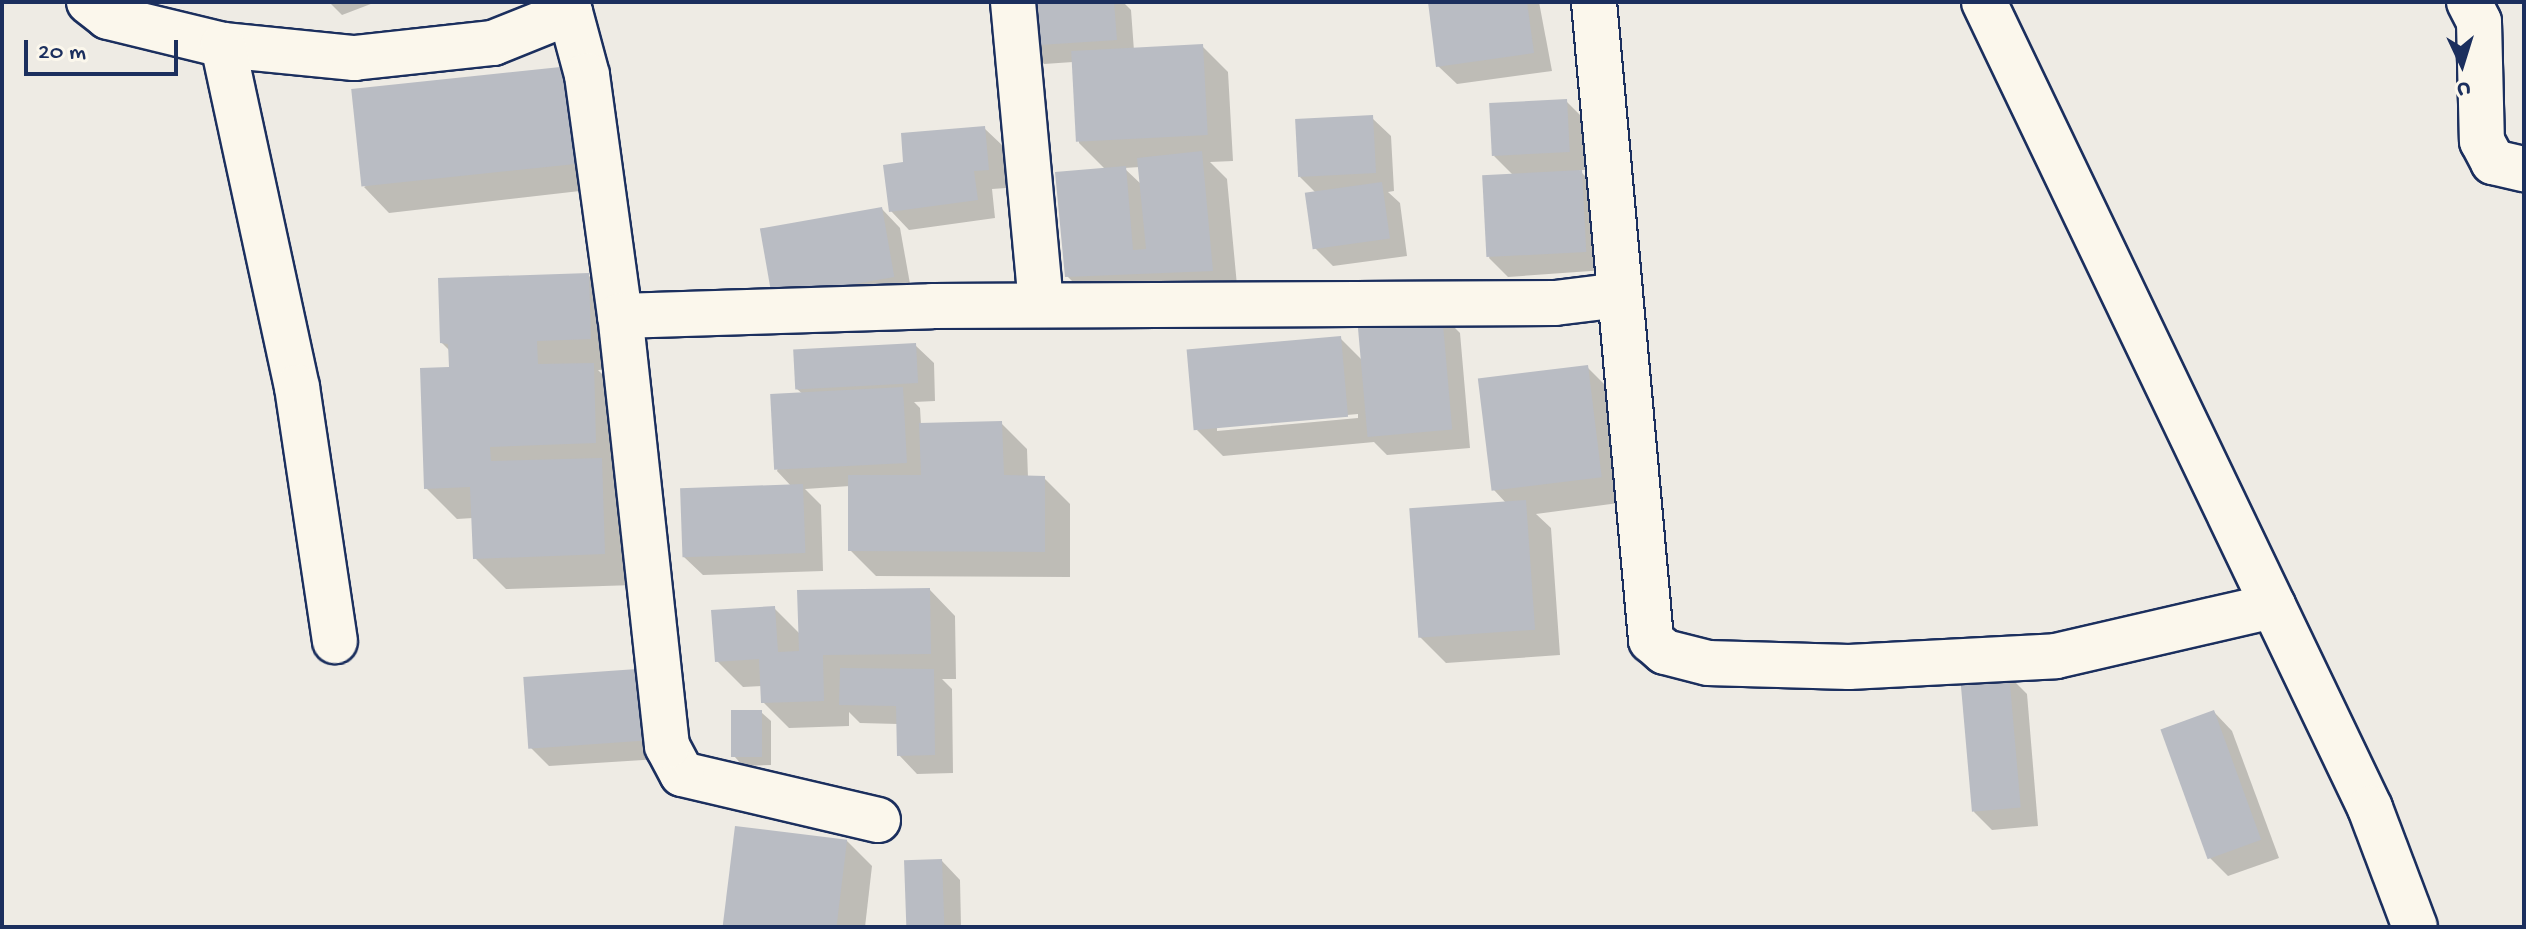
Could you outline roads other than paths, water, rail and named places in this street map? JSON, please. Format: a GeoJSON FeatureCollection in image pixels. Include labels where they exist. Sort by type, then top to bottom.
{"type":"FeatureCollection","features":[{"type":"Feature","properties":{"kind":"main road"},"geometry":{"type":"LineString","coordinates":[[89,2],[108,17],[223,45],[354,58],[493,43],[573,7],[587,75],[620,316],[667,746],[682,774],[878,820]]}},
{"type":"Feature","properties":{"kind":"main road"},"geometry":{"type":"LineString","coordinates":[[1013,2],[1041,305]]}},
{"type":"Feature","properties":{"kind":"main road"},"geometry":{"type":"LineString","coordinates":[[1594,2],[1651,640],[1665,652],[1708,663],[1849,667],[2056,656],[2273,606]]}},
{"type":"Feature","properties":{"kind":"main road"},"geometry":{"type":"LineString","coordinates":[[1984,2],[2370,808],[2415,927]]}},
{"type":"Feature","properties":{"kind":"main road"},"geometry":{"type":"LineString","coordinates":[[2469,2],[2479,22],[2482,141],[2493,162],[2524,169]]}},
{"type":"Feature","properties":{"kind":"main road"},"geometry":{"type":"LineString","coordinates":[[223,45],[297,387],[335,641]]}},
{"type":"Feature","properties":{"kind":"main road"},"geometry":{"type":"LineString","coordinates":[[620,316],[1041,305],[1555,303],[1620,295]]}}]}
